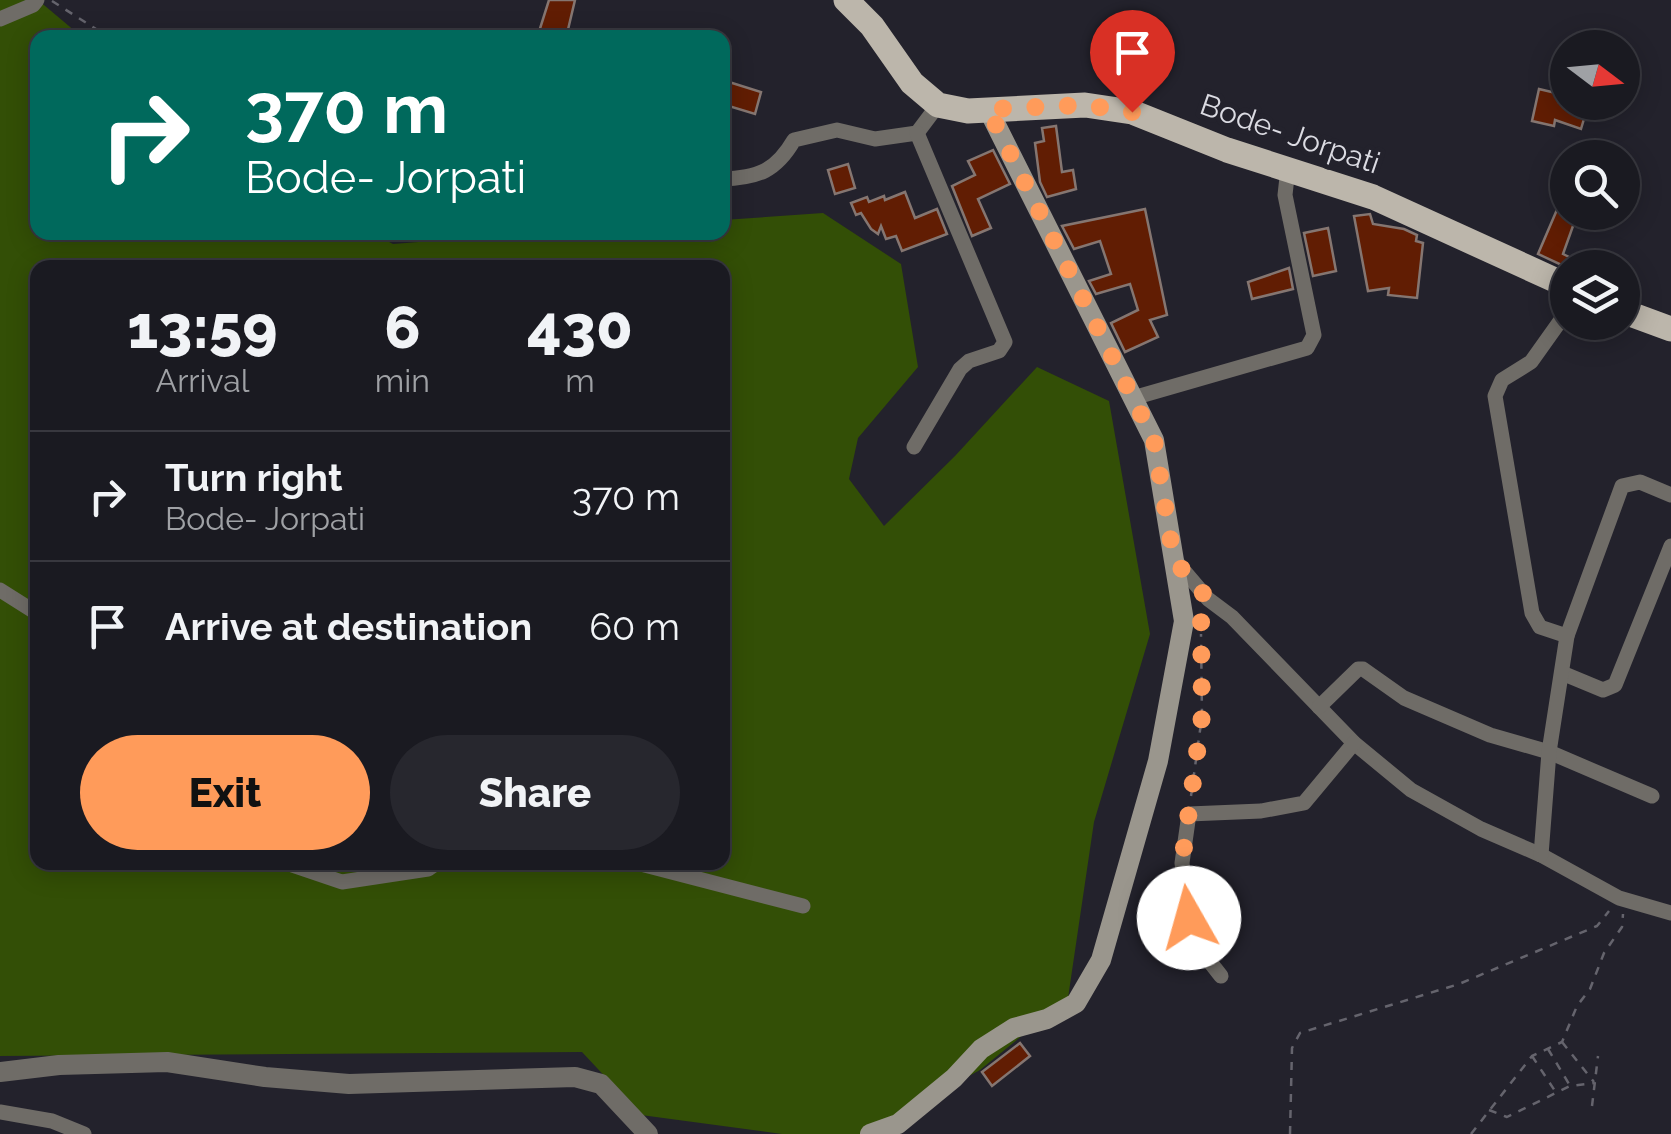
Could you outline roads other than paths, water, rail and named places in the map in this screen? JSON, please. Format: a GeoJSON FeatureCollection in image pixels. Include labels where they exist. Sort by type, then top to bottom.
{"type":"FeatureCollection","features":[{"type":"Feature","properties":{"kind":"main road"},"geometry":{"type":"LineString","coordinates":[[846,0],[872,26],[912,83],[938,104]]}},
{"type":"Feature","properties":{"kind":"main road","name":"Bode- Jorpati"},"geometry":{"type":"LineString","coordinates":[[938,104],[968,111],[1069,105],[1117,108],[1227,150],[1373,197],[1550,278]]}},
{"type":"Feature","properties":{"kind":"main road"},"geometry":{"type":"LineString","coordinates":[[870,1134],[898,1124],[998,1038],[1076,1003],[1101,960],[1158,761],[1184,621],[1154,440],[988,109]]}},
{"type":"Feature","properties":{"kind":"main road"},"geometry":{"type":"LineString","coordinates":[[1640,318],[1671,329]]}},
{"type":"Feature","properties":{"kind":"street"},"geometry":{"type":"LineString","coordinates":[[0,19],[33,5],[36,0]]}},
{"type":"Feature","properties":{"kind":"street"},"geometry":{"type":"LineString","coordinates":[[730,179],[747,178],[782,162],[794,140],[837,130],[874,138],[917,133],[938,104]]}},
{"type":"Feature","properties":{"kind":"street"},"geometry":{"type":"LineString","coordinates":[[914,446],[960,370],[969,360],[1000,352],[1005,342],[917,133]]}},
{"type":"Feature","properties":{"kind":"street"},"geometry":{"type":"LineString","coordinates":[[1133,398],[1307,348],[1313,342],[1285,196],[1288,168]]}},
{"type":"Feature","properties":{"kind":"street"},"geometry":{"type":"LineString","coordinates":[[1550,336],[1532,362],[1502,380],[1494,396],[1532,613],[1540,627],[1567,636]]}},
{"type":"Feature","properties":{"kind":"street"},"geometry":{"type":"LineString","coordinates":[[1541,854],[1549,752],[1567,636],[1622,486],[1640,482],[1671,496]]}},
{"type":"Feature","properties":{"kind":"street"},"geometry":{"type":"LineString","coordinates":[[1562,674],[1602,690],[1615,685],[1671,546]]}},
{"type":"Feature","properties":{"kind":"street"},"geometry":{"type":"LineString","coordinates":[[1174,560],[1354,744],[1411,790],[1481,829],[1541,854],[1619,898],[1671,913]]}},
{"type":"Feature","properties":{"kind":"street"},"geometry":{"type":"LineString","coordinates":[[0,590],[30,609]]}},
{"type":"Feature","properties":{"kind":"street"},"geometry":{"type":"LineString","coordinates":[[1319,706],[1358,669],[1363,669],[1404,698],[1490,735],[1549,752],[1652,796]]}},
{"type":"Feature","properties":{"kind":"street"},"geometry":{"type":"LineString","coordinates":[[1221,976],[1192,939],[1182,862],[1189,814],[1261,811],[1304,803],[1354,744]]}},
{"type":"Feature","properties":{"kind":"street"},"geometry":{"type":"LineString","coordinates":[[307,870],[342,882],[421,870]]}},
{"type":"Feature","properties":{"kind":"street"},"geometry":{"type":"LineString","coordinates":[[664,870],[803,906]]}},
{"type":"Feature","properties":{"kind":"street"},"geometry":{"type":"LineString","coordinates":[[0,1072],[60,1065],[167,1062],[265,1077],[349,1084],[576,1078],[601,1084],[648,1134]]}},
{"type":"Feature","properties":{"kind":"street"},"geometry":{"type":"LineString","coordinates":[[0,1112],[52,1121],[84,1134]]}}]}
